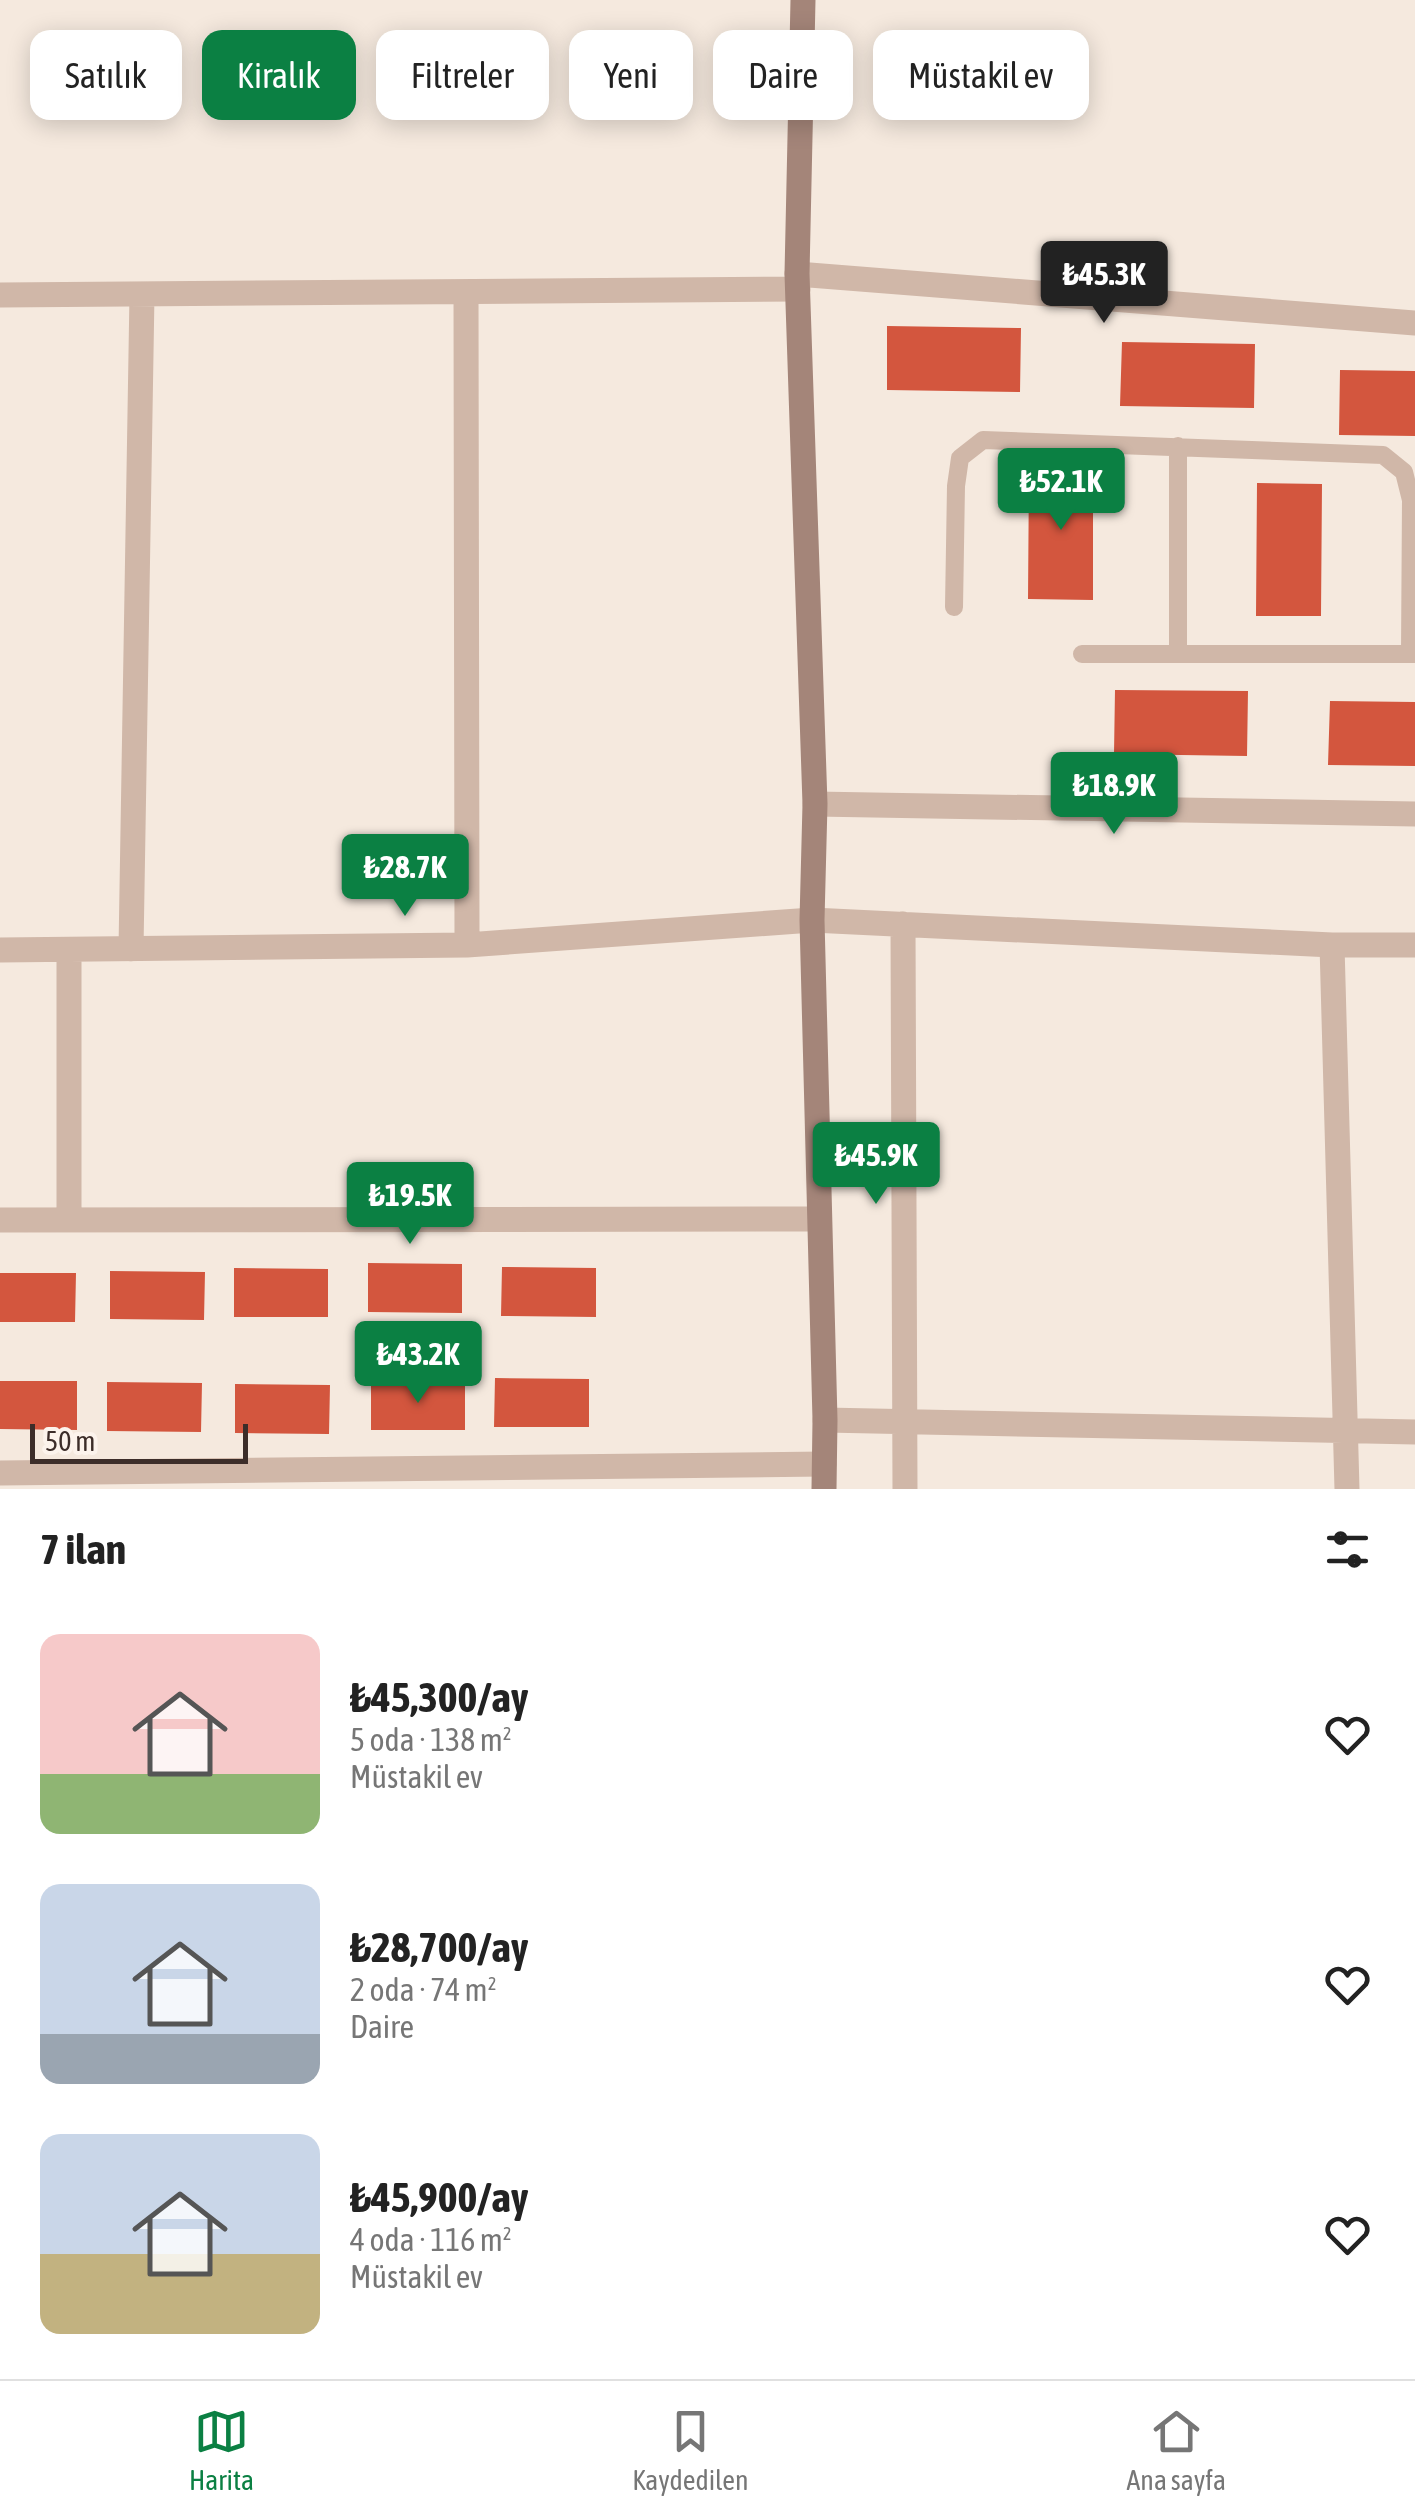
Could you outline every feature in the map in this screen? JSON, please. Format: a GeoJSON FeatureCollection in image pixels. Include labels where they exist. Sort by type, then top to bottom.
{"type":"FeatureCollection","features":[{"type":"Feature","properties":{"kind":"street"},"geometry":{"type":"LineString","coordinates":[[0,1473],[824,1476],[812,920],[815,804],[798,282],[803,0]]}},
{"type":"Feature","properties":{"kind":"street"},"geometry":{"type":"LineString","coordinates":[[0,295],[466,292],[798,282],[1415,323]]}},
{"type":"Feature","properties":{"kind":"street"},"geometry":{"type":"LineString","coordinates":[[466,292],[467,946]]}},
{"type":"Feature","properties":{"kind":"street"},"geometry":{"type":"LineString","coordinates":[[132,949],[142,294]]}},
{"type":"Feature","properties":{"kind":"street"},"geometry":{"type":"LineString","coordinates":[[815,804],[1415,814]]}},
{"type":"Feature","properties":{"kind":"street"},"geometry":{"type":"LineString","coordinates":[[0,950],[467,946],[812,920],[1332,945],[1415,945]]}},
{"type":"Feature","properties":{"kind":"street"},"geometry":{"type":"LineString","coordinates":[[903,924],[906,1489]]}},
{"type":"Feature","properties":{"kind":"street"},"geometry":{"type":"LineString","coordinates":[[1332,945],[1347,1489]]}},
{"type":"Feature","properties":{"kind":"street"},"geometry":{"type":"LineString","coordinates":[[69,950],[69,1220]]}},
{"type":"Feature","properties":{"kind":"street"},"geometry":{"type":"LineString","coordinates":[[0,1220],[819,1218]]}},
{"type":"Feature","properties":{"kind":"street"},"geometry":{"type":"LineString","coordinates":[[825,1420],[1415,1432]]}},
{"type":"Feature","properties":{"kind":"lane"},"geometry":{"type":"LineString","coordinates":[[954,607],[960,458],[983,440],[1383,455],[1404,472],[1411,500],[1413,654],[1082,654]]}},
{"type":"Feature","properties":{"kind":"lane"},"geometry":{"type":"LineString","coordinates":[[1178,446],[1178,653]]}},
{"type":"Feature","properties":{"kind":"building"},"geometry":{"type":"Polygon","coordinates":[[[887,326],[1021,328],[1020,392],[887,390],[887,326]]]}},
{"type":"Feature","properties":{"kind":"building"},"geometry":{"type":"Polygon","coordinates":[[[1122,342],[1255,344],[1254,408],[1120,406],[1122,342]]]}},
{"type":"Feature","properties":{"kind":"building"},"geometry":{"type":"Polygon","coordinates":[[[1340,370],[1415,371],[1415,436],[1339,435],[1340,370]]]}},
{"type":"Feature","properties":{"kind":"building"},"geometry":{"type":"Polygon","coordinates":[[[1029,467],[1093,467],[1093,600],[1028,599],[1029,467]]]}},
{"type":"Feature","properties":{"kind":"building"},"geometry":{"type":"Polygon","coordinates":[[[1257,483],[1322,484],[1321,616],[1256,616],[1257,483]]]}},
{"type":"Feature","properties":{"kind":"building"},"geometry":{"type":"Polygon","coordinates":[[[1115,690],[1248,691],[1247,756],[1114,754],[1115,690]]]}},
{"type":"Feature","properties":{"kind":"building"},"geometry":{"type":"Polygon","coordinates":[[[1330,701],[1415,702],[1415,766],[1328,765],[1330,701]]]}},
{"type":"Feature","properties":{"kind":"building"},"geometry":{"type":"Polygon","coordinates":[[[368,1263],[462,1264],[462,1313],[368,1312],[368,1263]]]}},
{"type":"Feature","properties":{"kind":"building"},"geometry":{"type":"Polygon","coordinates":[[[502,1267],[596,1268],[596,1317],[501,1316],[502,1267]]]}},
{"type":"Feature","properties":{"kind":"building"},"geometry":{"type":"Polygon","coordinates":[[[234,1268],[328,1269],[328,1317],[234,1317],[234,1268]]]}},
{"type":"Feature","properties":{"kind":"building"},"geometry":{"type":"Polygon","coordinates":[[[110,1271],[205,1272],[204,1320],[110,1319],[110,1271]]]}},
{"type":"Feature","properties":{"kind":"building"},"geometry":{"type":"Polygon","coordinates":[[[0,1273],[76,1273],[75,1322],[0,1322],[0,1273]]]}},
{"type":"Feature","properties":{"kind":"building"},"geometry":{"type":"Polygon","coordinates":[[[495,1378],[589,1379],[589,1427],[494,1427],[495,1378]]]}},
{"type":"Feature","properties":{"kind":"building"},"geometry":{"type":"Polygon","coordinates":[[[0,1381],[77,1381],[77,1430],[0,1429],[0,1381]]]}},
{"type":"Feature","properties":{"kind":"building"},"geometry":{"type":"Polygon","coordinates":[[[371,1381],[465,1382],[465,1430],[371,1430],[371,1381]]]}},
{"type":"Feature","properties":{"kind":"building"},"geometry":{"type":"Polygon","coordinates":[[[107,1382],[202,1383],[201,1432],[107,1431],[107,1382]]]}},
{"type":"Feature","properties":{"kind":"building"},"geometry":{"type":"Polygon","coordinates":[[[235,1384],[330,1385],[329,1434],[235,1433],[235,1384]]]}}]}
